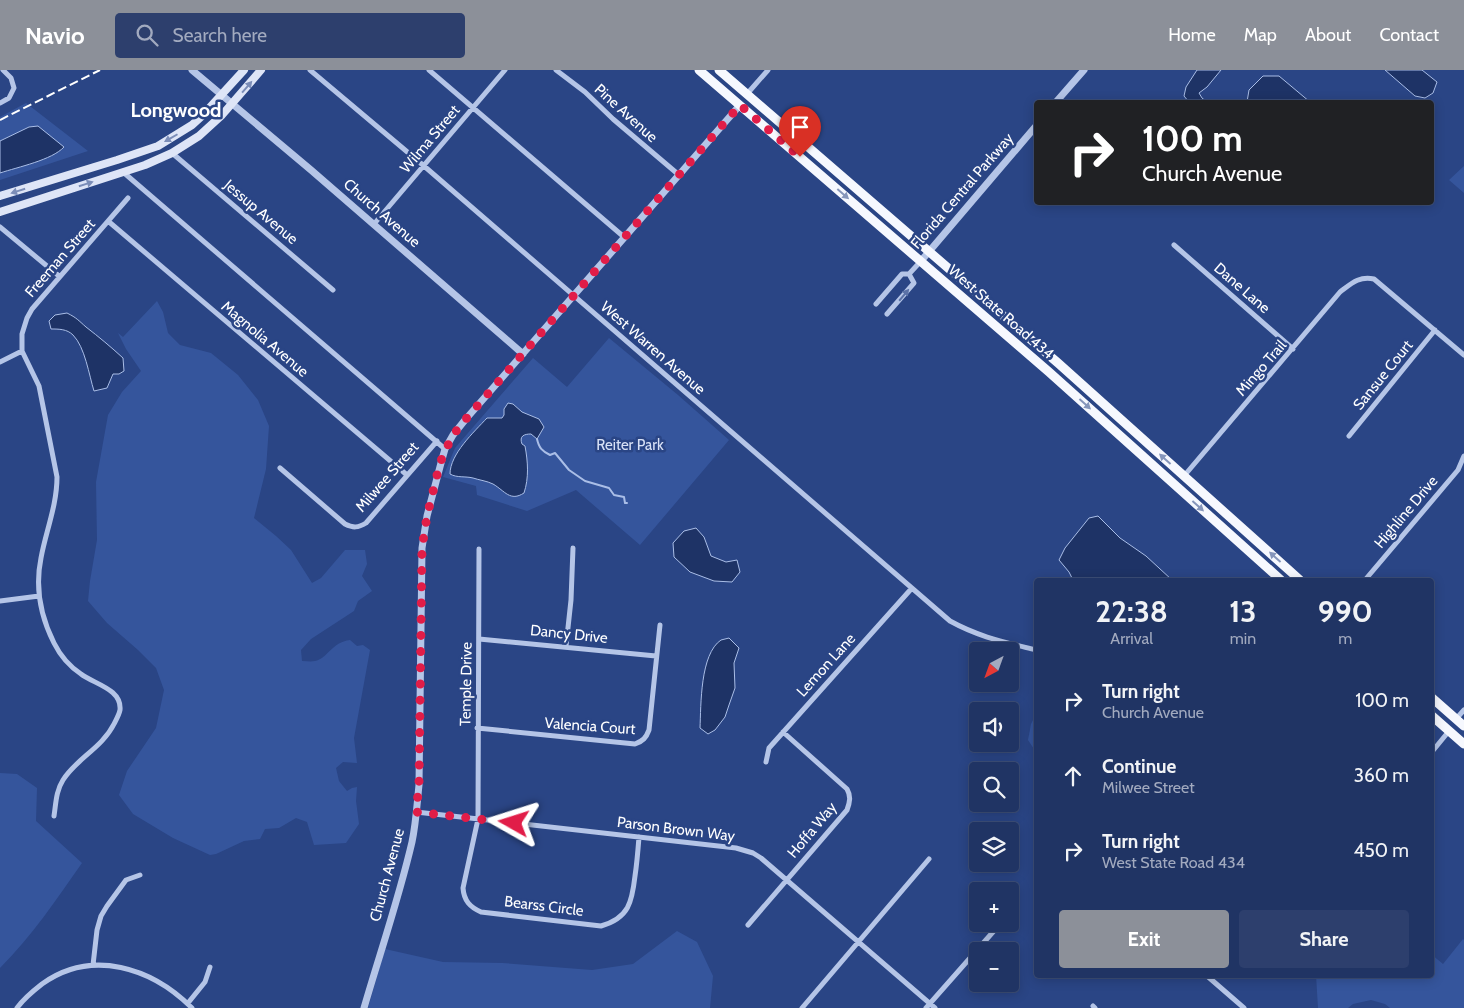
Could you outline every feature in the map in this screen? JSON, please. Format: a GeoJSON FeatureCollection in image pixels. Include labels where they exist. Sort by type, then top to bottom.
{"type":"FeatureCollection","features":[{"type":"Feature","properties":{"kind":"main road"},"geometry":{"type":"LineString","coordinates":[[0,196],[145,151],[174,137],[203,115],[244,70]]}},
{"type":"Feature","properties":{"kind":"main road"},"geometry":{"type":"LineString","coordinates":[[0,212],[145,165],[172,153],[199,136],[222,115],[261,70]]}},
{"type":"Feature","properties":{"kind":"main road","name":"West State Road 434"},"geometry":{"type":"LineString","coordinates":[[699,70],[1049,372],[1279,578]]}},
{"type":"Feature","properties":{"kind":"main road","name":"West State Road 434"},"geometry":{"type":"LineString","coordinates":[[719,70],[1058,362],[1298,578]]}},
{"type":"Feature","properties":{"kind":"main road"},"geometry":{"type":"LineString","coordinates":[[722,89],[747,94]]}},
{"type":"Feature","properties":{"kind":"main road"},"geometry":{"type":"LineString","coordinates":[[740,105],[750,104],[762,108]]}},
{"type":"Feature","properties":{"kind":"main road"},"geometry":{"type":"LineString","coordinates":[[117,160],[123,172]]}},
{"type":"Feature","properties":{"kind":"main road"},"geometry":{"type":"LineString","coordinates":[[1162,473],[1184,476]]}},
{"type":"Feature","properties":{"kind":"main road"},"geometry":{"type":"LineString","coordinates":[[1176,486],[1202,491]]}},
{"type":"Feature","properties":{"kind":"main road"},"geometry":{"type":"LineString","coordinates":[[1434,700],[1464,726]]}},
{"type":"Feature","properties":{"kind":"main road"},"geometry":{"type":"LineString","coordinates":[[1434,716],[1448,720],[1456,719]]}},
{"type":"Feature","properties":{"kind":"main road"},"geometry":{"type":"LineString","coordinates":[[1434,717],[1464,744]]}},
{"type":"Feature","properties":{"kind":"main road"},"geometry":{"type":"LineString","coordinates":[[1450,731],[1464,731]]}},
{"type":"Feature","properties":{"kind":"street"},"geometry":{"type":"LineString","coordinates":[[0,104],[9,98],[14,88],[11,78],[3,70]]}},
{"type":"Feature","properties":{"kind":"street","name":"Church Avenue"},"geometry":{"type":"LineString","coordinates":[[192,70],[374,224],[523,354]]}},
{"type":"Feature","properties":{"kind":"street","name":"West Warren Avenue"},"geometry":{"type":"LineString","coordinates":[[310,70],[424,166],[950,621],[985,638],[1034,650]]}},
{"type":"Feature","properties":{"kind":"street"},"geometry":{"type":"LineString","coordinates":[[429,70],[624,237]]}},
{"type":"Feature","properties":{"kind":"street","name":"Wilma Street"},"geometry":{"type":"LineString","coordinates":[[374,224],[505,70]]}},
{"type":"Feature","properties":{"kind":"street","name":"Pine Avenue"},"geometry":{"type":"LineString","coordinates":[[556,70],[585,92],[613,119],[679,175]]}},
{"type":"Feature","properties":{"kind":"street"},"geometry":{"type":"LineString","coordinates":[[747,94],[768,70]]}},
{"type":"Feature","properties":{"kind":"street"},"geometry":{"type":"LineString","coordinates":[[1058,100],[1084,70]]}},
{"type":"Feature","properties":{"kind":"street"},"geometry":{"type":"LineString","coordinates":[[123,172],[446,449],[453,435],[465,420],[740,105]]}},
{"type":"Feature","properties":{"kind":"street","name":"Florida Central Parkway"},"geometry":{"type":"LineString","coordinates":[[876,304],[902,274],[909,274],[921,261],[1034,128]]}},
{"type":"Feature","properties":{"kind":"street","name":"Jessup Avenue"},"geometry":{"type":"LineString","coordinates":[[172,153],[333,290]]}},
{"type":"Feature","properties":{"kind":"street","name":"Freeman Street"},"geometry":{"type":"LineString","coordinates":[[22,351],[22,334],[32,309],[128,198]]}},
{"type":"Feature","properties":{"kind":"street","name":"Magnolia Avenue"},"geometry":{"type":"LineString","coordinates":[[108,221],[407,475]]}},
{"type":"Feature","properties":{"kind":"street"},"geometry":{"type":"LineString","coordinates":[[0,227],[59,276]]}},
{"type":"Feature","properties":{"kind":"street","name":"Dane Lane"},"geometry":{"type":"LineString","coordinates":[[1174,245],[1294,348]]}},
{"type":"Feature","properties":{"kind":"street"},"geometry":{"type":"LineString","coordinates":[[888,314],[914,283],[909,274]]}},
{"type":"Feature","properties":{"kind":"street","name":"Mingo Trail"},"geometry":{"type":"LineString","coordinates":[[1184,476],[1340,292],[1352,283],[1366,277],[1374,279],[1435,330]]}},
{"type":"Feature","properties":{"kind":"street"},"geometry":{"type":"LineString","coordinates":[[1435,330],[1464,355]]}},
{"type":"Feature","properties":{"kind":"street","name":"Sansue Court"},"geometry":{"type":"LineString","coordinates":[[1350,436],[1435,330]]}},
{"type":"Feature","properties":{"kind":"street"},"geometry":{"type":"LineString","coordinates":[[0,362],[22,351],[39,386],[57,477],[57,492],[40,559],[39,596],[44,620],[59,652],[69,664],[81,675],[112,691],[119,701],[120,710],[111,730],[62,781],[57,793],[54,816]]}},
{"type":"Feature","properties":{"kind":"street","name":"Milwee Street"},"geometry":{"type":"LineString","coordinates":[[280,468],[345,524],[355,527],[366,523],[437,441]]}},
{"type":"Feature","properties":{"kind":"street","name":"Church Avenue"},"geometry":{"type":"LineString","coordinates":[[364,1008],[405,870],[412,840],[419,785],[422,548],[427,516],[446,449]]}},
{"type":"Feature","properties":{"kind":"street","name":"Highline Drive"},"geometry":{"type":"LineString","coordinates":[[1367,578],[1458,470],[1463,457]]}},
{"type":"Feature","properties":{"kind":"street"},"geometry":{"type":"LineString","coordinates":[[566,646],[571,600],[573,548]]}},
{"type":"Feature","properties":{"kind":"street","name":"Temple Drive"},"geometry":{"type":"LineString","coordinates":[[478,819],[479,549]]}},
{"type":"Feature","properties":{"kind":"street","name":"Lemon Lane"},"geometry":{"type":"LineString","coordinates":[[766,762],[769,748],[912,588]]}},
{"type":"Feature","properties":{"kind":"street"},"geometry":{"type":"LineString","coordinates":[[0,601],[39,596]]}},
{"type":"Feature","properties":{"kind":"street","name":"Valencia Court"},"geometry":{"type":"LineString","coordinates":[[478,728],[635,744],[642,742],[649,730],[660,625]]}},
{"type":"Feature","properties":{"kind":"street","name":"Dancy Drive"},"geometry":{"type":"LineString","coordinates":[[479,639],[656,656]]}},
{"type":"Feature","properties":{"kind":"street"},"geometry":{"type":"LineString","coordinates":[[1456,719],[1464,710]]}},
{"type":"Feature","properties":{"kind":"street"},"geometry":{"type":"LineString","coordinates":[[1434,750],[1450,731]]}},
{"type":"Feature","properties":{"kind":"street","name":"Hoffa Way"},"geometry":{"type":"LineString","coordinates":[[783,732],[847,789],[850,795],[847,810],[787,880]]}},
{"type":"Feature","properties":{"kind":"street","name":"Parson Brown Way"},"geometry":{"type":"LineString","coordinates":[[416,812],[746,850],[761,858],[928,1006],[935,1008]]}},
{"type":"Feature","properties":{"kind":"street","name":"Bearss Circle"},"geometry":{"type":"LineString","coordinates":[[478,819],[462,888],[467,902],[473,908],[481,912],[592,925],[601,926],[618,919],[630,904],[633,896],[640,837]]}},
{"type":"Feature","properties":{"kind":"street"},"geometry":{"type":"LineString","coordinates":[[802,1008],[929,859]]}},
{"type":"Feature","properties":{"kind":"street"},"geometry":{"type":"LineString","coordinates":[[93,965],[97,930],[101,916],[126,880],[140,875]]}},
{"type":"Feature","properties":{"kind":"street"},"geometry":{"type":"LineString","coordinates":[[748,925],[787,880]]}},
{"type":"Feature","properties":{"kind":"street"},"geometry":{"type":"LineString","coordinates":[[928,1006],[993,932]]}},
{"type":"Feature","properties":{"kind":"street"},"geometry":{"type":"LineString","coordinates":[[17,1008],[22,1001],[54,976],[72,968],[93,965],[115,966],[136,971],[170,989],[192,1008]]}},
{"type":"Feature","properties":{"kind":"street"},"geometry":{"type":"LineString","coordinates":[[188,1003],[205,982],[210,966]]}},
{"type":"Feature","properties":{"kind":"street"},"geometry":{"type":"LineString","coordinates":[[1209,978],[1244,1008]]}},
{"type":"Feature","properties":{"kind":"green space"},"geometry":{"type":"Polygon","coordinates":[[[26,103],[88,151],[0,180],[0,173],[44,159],[29,127],[0,141],[0,117],[26,103]]]}},
{"type":"Feature","properties":{"kind":"green space"},"geometry":{"type":"Polygon","coordinates":[[[1464,166],[1464,193],[1449,180],[1464,166]]]}},
{"type":"Feature","properties":{"kind":"green space"},"geometry":{"type":"Polygon","coordinates":[[[157,301],[163,312],[168,333],[180,345],[211,353],[238,375],[258,400],[269,426],[266,469],[254,518],[291,550],[312,583],[321,578],[345,550],[365,550],[367,564],[362,576],[372,591],[358,601],[354,611],[311,639],[301,650],[302,661],[315,661],[344,641],[350,640],[357,646],[363,645],[370,650],[354,738],[357,763],[343,762],[336,768],[339,781],[347,791],[357,787],[356,801],[359,824],[346,843],[314,845],[307,822],[296,818],[279,828],[265,829],[260,839],[244,841],[210,855],[173,838],[133,814],[119,795],[127,771],[156,728],[164,690],[156,668],[107,623],[88,601],[97,540],[96,482],[108,415],[122,392],[141,371],[118,333],[123,337],[157,301]]]}},
{"type":"Feature","properties":{"kind":"green space","name":"Reiter Park"},"geometry":{"type":"Polygon","coordinates":[[[609,338],[729,440],[640,545],[576,490],[527,511],[477,495],[476,486],[443,477],[455,448],[533,358],[567,387],[609,338]]]}},
{"type":"Feature","properties":{"kind":"green space"},"geometry":{"type":"Polygon","coordinates":[[[1034,718],[1034,749],[1028,740],[1034,718]]]}},
{"type":"Feature","properties":{"kind":"green space"},"geometry":{"type":"Polygon","coordinates":[[[0,773],[17,774],[37,788],[36,821],[82,863],[33,930],[0,968],[0,773]]]}},
{"type":"Feature","properties":{"kind":"green space"},"geometry":{"type":"Polygon","coordinates":[[[677,931],[697,942],[713,976],[710,1008],[368,1008],[385,949],[443,962],[502,963],[592,970],[633,964],[677,931]]]}},
{"type":"Feature","properties":{"kind":"green space"},"geometry":{"type":"Polygon","coordinates":[[[1463,939],[1464,1008],[1390,1008],[1385,1004],[1371,1000],[1353,1004],[1348,1008],[1318,1008],[1316,978],[1434,978],[1434,956],[1443,964],[1463,939]]]}},
{"type":"Feature","properties":{"kind":"shaded area"},"geometry":{"type":"Polygon","coordinates":[[[1197,70],[1221,70],[1207,87],[1199,93],[1204,100],[1187,100],[1184,96],[1186,87],[1197,70]]]}},
{"type":"Feature","properties":{"kind":"shaded area"},"geometry":{"type":"Polygon","coordinates":[[[1385,70],[1422,70],[1437,82],[1433,93],[1425,98],[1415,96],[1385,70]]]}},
{"type":"Feature","properties":{"kind":"shaded area"},"geometry":{"type":"Polygon","coordinates":[[[1263,76],[1279,76],[1308,100],[1247,100],[1249,90],[1263,76]]]}},
{"type":"Feature","properties":{"kind":"shaded area"},"geometry":{"type":"Polygon","coordinates":[[[38,126],[64,147],[51,156],[0,173],[0,141],[29,127],[38,126]]]}},
{"type":"Feature","properties":{"kind":"shaded area"},"geometry":{"type":"Polygon","coordinates":[[[67,313],[77,319],[123,358],[124,371],[119,374],[113,374],[107,388],[94,391],[84,354],[73,335],[66,330],[51,329],[49,321],[55,315],[67,313]]]}},
{"type":"Feature","properties":{"kind":"shaded area"},"geometry":{"type":"Polygon","coordinates":[[[508,403],[513,404],[522,412],[539,419],[544,427],[537,439],[531,434],[522,437],[521,441],[525,446],[527,458],[527,482],[524,493],[515,496],[511,496],[488,482],[450,474],[451,466],[458,451],[487,418],[502,418],[508,403]]]}},
{"type":"Feature","properties":{"kind":"shaded area"},"geometry":{"type":"Polygon","coordinates":[[[1098,516],[1120,538],[1146,556],[1170,578],[1072,578],[1059,560],[1065,548],[1089,518],[1098,516]]]}},
{"type":"Feature","properties":{"kind":"shaded area"},"geometry":{"type":"Polygon","coordinates":[[[696,528],[704,537],[711,556],[726,562],[737,560],[740,572],[732,582],[714,581],[690,572],[674,557],[673,543],[684,531],[696,528]]]}},
{"type":"Feature","properties":{"kind":"shaded area"},"geometry":{"type":"Polygon","coordinates":[[[729,638],[739,648],[734,663],[735,688],[725,717],[715,730],[708,734],[700,728],[705,668],[714,647],[721,640],[729,638]]]}},
{"type":"Feature","properties":{"kind":"waterway"},"geometry":{"type":"LineString","coordinates":[[537,439],[543,451],[550,455],[555,453],[569,470],[585,481],[609,488],[614,495],[624,497],[625,503],[627,503]]}},
{"type":"Feature","properties":{"kind":"railway"},"geometry":{"type":"LineString","coordinates":[[0,120],[100,70]]}},
{"type":"Feature","properties":{"kind":"district","name":"Longwood"},"geometry":{"type":"Point","coordinates":[176,110]}},
{"type":"Feature","properties":{"kind":"route"},"geometry":{"type":"LineString","coordinates":[[514,823],[416,812],[419,785],[422,548],[427,516],[440,463],[446,449],[453,435],[465,420],[740,105],[800,157]]}}]}
